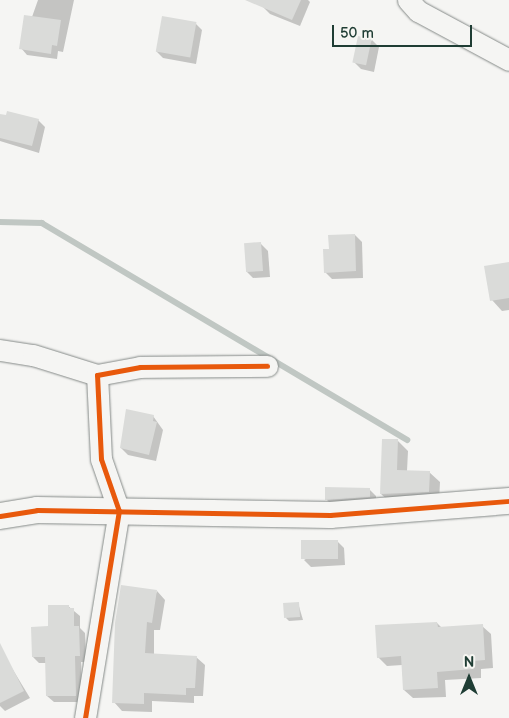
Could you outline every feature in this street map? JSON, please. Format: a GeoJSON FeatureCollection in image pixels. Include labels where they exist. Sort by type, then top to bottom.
{"type":"FeatureCollection","features":[{"type":"Feature","properties":{"kind":"street"},"geometry":{"type":"LineString","coordinates":[[408,0],[418,11],[509,60]]}},
{"type":"Feature","properties":{"kind":"street"},"geometry":{"type":"LineString","coordinates":[[0,350],[33,354],[97,375],[140,367],[267,366]]}},
{"type":"Feature","properties":{"kind":"street"},"geometry":{"type":"LineString","coordinates":[[85,718],[119,511],[101,459],[97,375]]}},
{"type":"Feature","properties":{"kind":"street"},"geometry":{"type":"LineString","coordinates":[[0,516],[37,510],[330,515],[509,501]]}},
{"type":"Feature","properties":{"kind":"building"},"geometry":{"type":"Polygon","coordinates":[[[245,0],[301,0],[292,20],[245,0]]]}},
{"type":"Feature","properties":{"kind":"building"},"geometry":{"type":"Polygon","coordinates":[[[24,15],[61,20],[57,46],[52,45],[51,54],[19,49],[24,15]]]}},
{"type":"Feature","properties":{"kind":"building"},"geometry":{"type":"Polygon","coordinates":[[[162,16],[196,22],[190,58],[156,51],[162,16]]]}},
{"type":"Feature","properties":{"kind":"building"},"geometry":{"type":"Polygon","coordinates":[[[358,36],[372,39],[366,65],[352,62],[358,36]]]}},
{"type":"Feature","properties":{"kind":"building"},"geometry":{"type":"Polygon","coordinates":[[[7,111],[39,119],[32,146],[0,138],[0,114],[6,115],[7,111]]]}},
{"type":"Feature","properties":{"kind":"building"},"geometry":{"type":"Polygon","coordinates":[[[355,234],[356,271],[324,273],[323,249],[329,249],[328,235],[355,234]]]}},
{"type":"Feature","properties":{"kind":"building"},"geometry":{"type":"Polygon","coordinates":[[[261,242],[263,271],[246,272],[244,243],[261,242]]]}},
{"type":"Feature","properties":{"kind":"building"},"geometry":{"type":"Polygon","coordinates":[[[509,262],[509,298],[490,301],[484,266],[509,262]]]}},
{"type":"Feature","properties":{"kind":"building"},"geometry":{"type":"Polygon","coordinates":[[[126,409],[154,415],[153,421],[157,422],[149,455],[120,448],[126,409]]]}},
{"type":"Feature","properties":{"kind":"building"},"geometry":{"type":"Polygon","coordinates":[[[382,439],[398,439],[397,470],[430,471],[429,492],[380,494],[382,439]]]}},
{"type":"Feature","properties":{"kind":"building"},"geometry":{"type":"Polygon","coordinates":[[[325,487],[370,488],[370,497],[325,500],[325,487]]]}},
{"type":"Feature","properties":{"kind":"building"},"geometry":{"type":"Polygon","coordinates":[[[301,540],[338,540],[338,559],[301,559],[301,540]]]}},
{"type":"Feature","properties":{"kind":"building"},"geometry":{"type":"Polygon","coordinates":[[[121,585],[157,590],[152,623],[147,622],[145,653],[197,656],[195,688],[186,688],[186,695],[144,693],[144,704],[112,703],[115,623],[121,585]]]}},
{"type":"Feature","properties":{"kind":"building"},"geometry":{"type":"Polygon","coordinates":[[[299,602],[300,617],[284,618],[283,603],[299,602]]]}},
{"type":"Feature","properties":{"kind":"building"},"geometry":{"type":"Polygon","coordinates":[[[48,605],[69,605],[69,608],[74,608],[74,626],[79,626],[80,656],[75,656],[76,696],[46,696],[45,657],[32,657],[31,627],[48,626],[48,605]]]}},
{"type":"Feature","properties":{"kind":"building"},"geometry":{"type":"Polygon","coordinates":[[[437,622],[438,627],[483,624],[485,660],[473,661],[473,669],[437,672],[438,688],[403,690],[401,656],[377,658],[375,625],[437,622]]]}},
{"type":"Feature","properties":{"kind":"building"},"geometry":{"type":"Polygon","coordinates":[[[0,643],[24,691],[0,703],[0,643]]]}},
{"type":"Feature","properties":{"kind":"waterway"},"geometry":{"type":"LineString","coordinates":[[0,222],[42,223],[407,440]]}},
{"type":"Feature","properties":{"kind":"cycle path"},"geometry":{"type":"LineString","coordinates":[[85,718],[119,511],[101,459],[97,375],[140,367],[267,366]]}},
{"type":"Feature","properties":{"kind":"cycle path"},"geometry":{"type":"LineString","coordinates":[[0,516],[37,510],[330,515],[509,501]]}}]}
